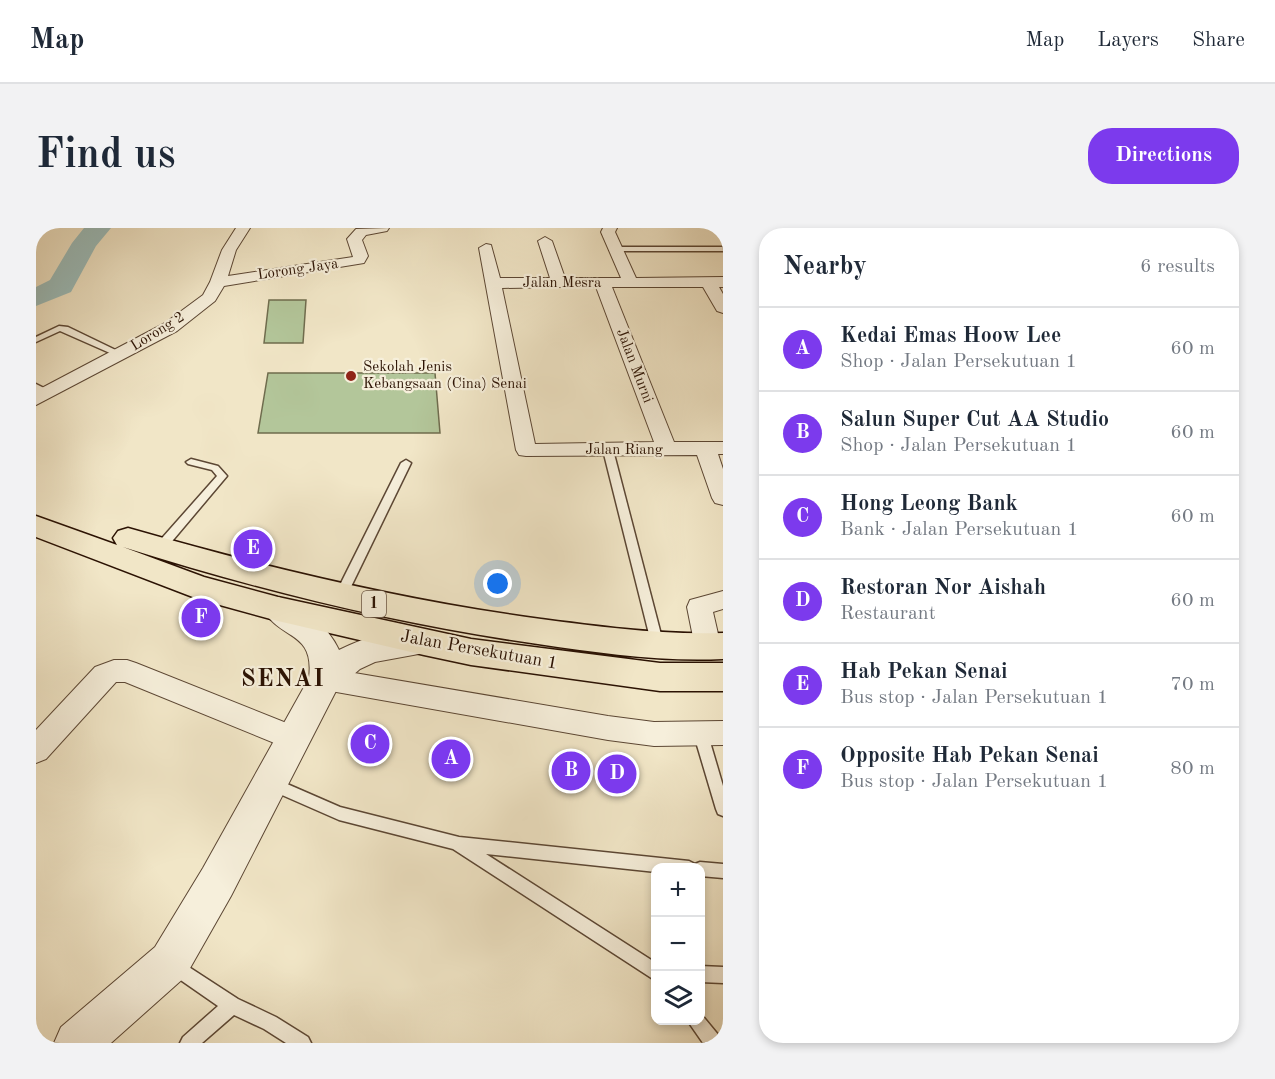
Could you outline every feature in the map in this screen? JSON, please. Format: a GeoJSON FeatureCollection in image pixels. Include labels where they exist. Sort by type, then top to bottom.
{"type":"FeatureCollection","features":[{"type":"Feature","properties":{"kind":"highway","name":"Jalan Persekutuan 1"},"geometry":{"type":"LineString","coordinates":[[36,505],[75,522],[159,549],[340,597],[490,626],[659,647],[715,646]]}},
{"type":"Feature","properties":{"kind":"highway","name":"Jalan Persekutuan 1"},"geometry":{"type":"LineString","coordinates":[[36,526],[198,587],[278,609],[424,642],[471,652],[660,677],[723,677]]}},
{"type":"Feature","properties":{"kind":"street","name":"Lorong 2"},"geometry":{"type":"LineString","coordinates":[[40,393],[122,355],[171,327],[209,298],[218,282],[229,250],[243,228]]}},
{"type":"Feature","properties":{"kind":"street","name":"Lorong Jaya"},"geometry":{"type":"LineString","coordinates":[[218,282],[360,260],[361,256],[354,239],[362,232],[382,228]]}},
{"type":"Feature","properties":{"kind":"street","name":"Jalan Mesra"},"geometry":{"type":"LineString","coordinates":[[610,228],[608,232],[631,283]]}},
{"type":"Feature","properties":{"kind":"street"},"geometry":{"type":"LineString","coordinates":[[545,241],[560,283]]}},
{"type":"Feature","properties":{"kind":"street"},"geometry":{"type":"LineString","coordinates":[[486,248],[493,284]]}},
{"type":"Feature","properties":{"kind":"street","name":"Jalan Mesra"},"geometry":{"type":"LineString","coordinates":[[493,284],[716,282]]}},
{"type":"Feature","properties":{"kind":"street"},"geometry":{"type":"LineString","coordinates":[[716,282],[723,308]]}},
{"type":"Feature","properties":{"kind":"street","name":"Jalan Murni"},"geometry":{"type":"LineString","coordinates":[[602,283],[667,449]]}},
{"type":"Feature","properties":{"kind":"street","name":"Jalan Riang"},"geometry":{"type":"LineString","coordinates":[[493,284],[526,450],[714,448]]}},
{"type":"Feature","properties":{"kind":"street"},"geometry":{"type":"LineString","coordinates":[[714,448],[723,498]]}},
{"type":"Feature","properties":{"kind":"street"},"geometry":{"type":"LineString","coordinates":[[715,646],[699,607],[723,600]]}},
{"type":"Feature","properties":{"kind":"street"},"geometry":{"type":"LineString","coordinates":[[77,1043],[170,962],[218,882],[325,680],[329,663],[323,645],[315,636],[278,609]]}},
{"type":"Feature","properties":{"kind":"street"},"geometry":{"type":"LineString","coordinates":[[325,680],[343,663],[357,654],[371,649],[424,642]]}},
{"type":"Feature","properties":{"kind":"street"},"geometry":{"type":"LineString","coordinates":[[36,750],[104,675],[127,670],[294,739]]}},
{"type":"Feature","properties":{"kind":"street"},"geometry":{"type":"LineString","coordinates":[[325,680],[608,728],[654,734],[712,734]]}},
{"type":"Feature","properties":{"kind":"lane"},"geometry":{"type":"LineString","coordinates":[[616,249],[723,249]]}},
{"type":"Feature","properties":{"kind":"lane"},"geometry":{"type":"LineString","coordinates":[[36,339],[59,328],[65,329],[122,355]]}},
{"type":"Feature","properties":{"kind":"lane"},"geometry":{"type":"LineString","coordinates":[[608,450],[659,647]]}},
{"type":"Feature","properties":{"kind":"lane"},"geometry":{"type":"LineString","coordinates":[[159,549],[222,476],[215,468],[191,462]]}},
{"type":"Feature","properties":{"kind":"lane"},"geometry":{"type":"LineString","coordinates":[[340,597],[405,463]]}},
{"type":"Feature","properties":{"kind":"lane"},"geometry":{"type":"LineString","coordinates":[[712,734],[723,809]]}},
{"type":"Feature","properties":{"kind":"lane"},"geometry":{"type":"LineString","coordinates":[[271,783],[339,813],[456,843],[651,863]]}},
{"type":"Feature","properties":{"kind":"lane"},"geometry":{"type":"LineString","coordinates":[[456,843],[652,971]]}},
{"type":"Feature","properties":{"kind":"lane"},"geometry":{"type":"LineString","coordinates":[[705,869],[723,871]]}},
{"type":"Feature","properties":{"kind":"lane"},"geometry":{"type":"LineString","coordinates":[[170,962],[232,1005],[270,1023],[302,1043]]}},
{"type":"Feature","properties":{"kind":"lane"},"geometry":{"type":"LineString","coordinates":[[705,974],[723,975]]}},
{"type":"Feature","properties":{"kind":"lane"},"geometry":{"type":"LineString","coordinates":[[189,1043],[232,1005]]}},
{"type":"Feature","properties":{"kind":"lane"},"geometry":{"type":"LineString","coordinates":[[699,1025],[714,1043]]}},
{"type":"Feature","properties":{"kind":"green space"},"geometry":{"type":"Polygon","coordinates":[[[269,300],[306,300],[303,343],[264,343],[269,300]]]}},
{"type":"Feature","properties":{"kind":"green space"},"geometry":{"type":"Polygon","coordinates":[[[268,373],[435,373],[440,433],[258,433],[268,373]]]}},
{"type":"Feature","properties":{"kind":"waterway"},"geometry":{"type":"LineString","coordinates":[[36,297],[61,286],[85,243],[98,228]]}},
{"type":"Feature","properties":{"kind":"place","name":"Sekolah Jenis Kebangsaan (Cina) Senai"},"geometry":{"type":"Point","coordinates":[351,376]}},
{"type":"Feature","properties":{"kind":"place","name":"Hab Pekan Senai"},"geometry":{"type":"Point","coordinates":[253,549]}},
{"type":"Feature","properties":{"kind":"place","name":"Opposite Hab Pekan Senai"},"geometry":{"type":"Point","coordinates":[201,618]}},
{"type":"Feature","properties":{"kind":"place","name":"Hong Leong Bank"},"geometry":{"type":"Point","coordinates":[370,744]}},
{"type":"Feature","properties":{"kind":"place","name":"Kedai Emas Hoow Lee"},"geometry":{"type":"Point","coordinates":[451,759]}},
{"type":"Feature","properties":{"kind":"place","name":"Salun Super Cut AA Studio"},"geometry":{"type":"Point","coordinates":[571,771]}},
{"type":"Feature","properties":{"kind":"place","name":"Restoran Nor Aishah"},"geometry":{"type":"Point","coordinates":[617,774]}},
{"type":"Feature","properties":{"kind":"district","name":"SENAI"},"geometry":{"type":"Point","coordinates":[283,680]}}]}
